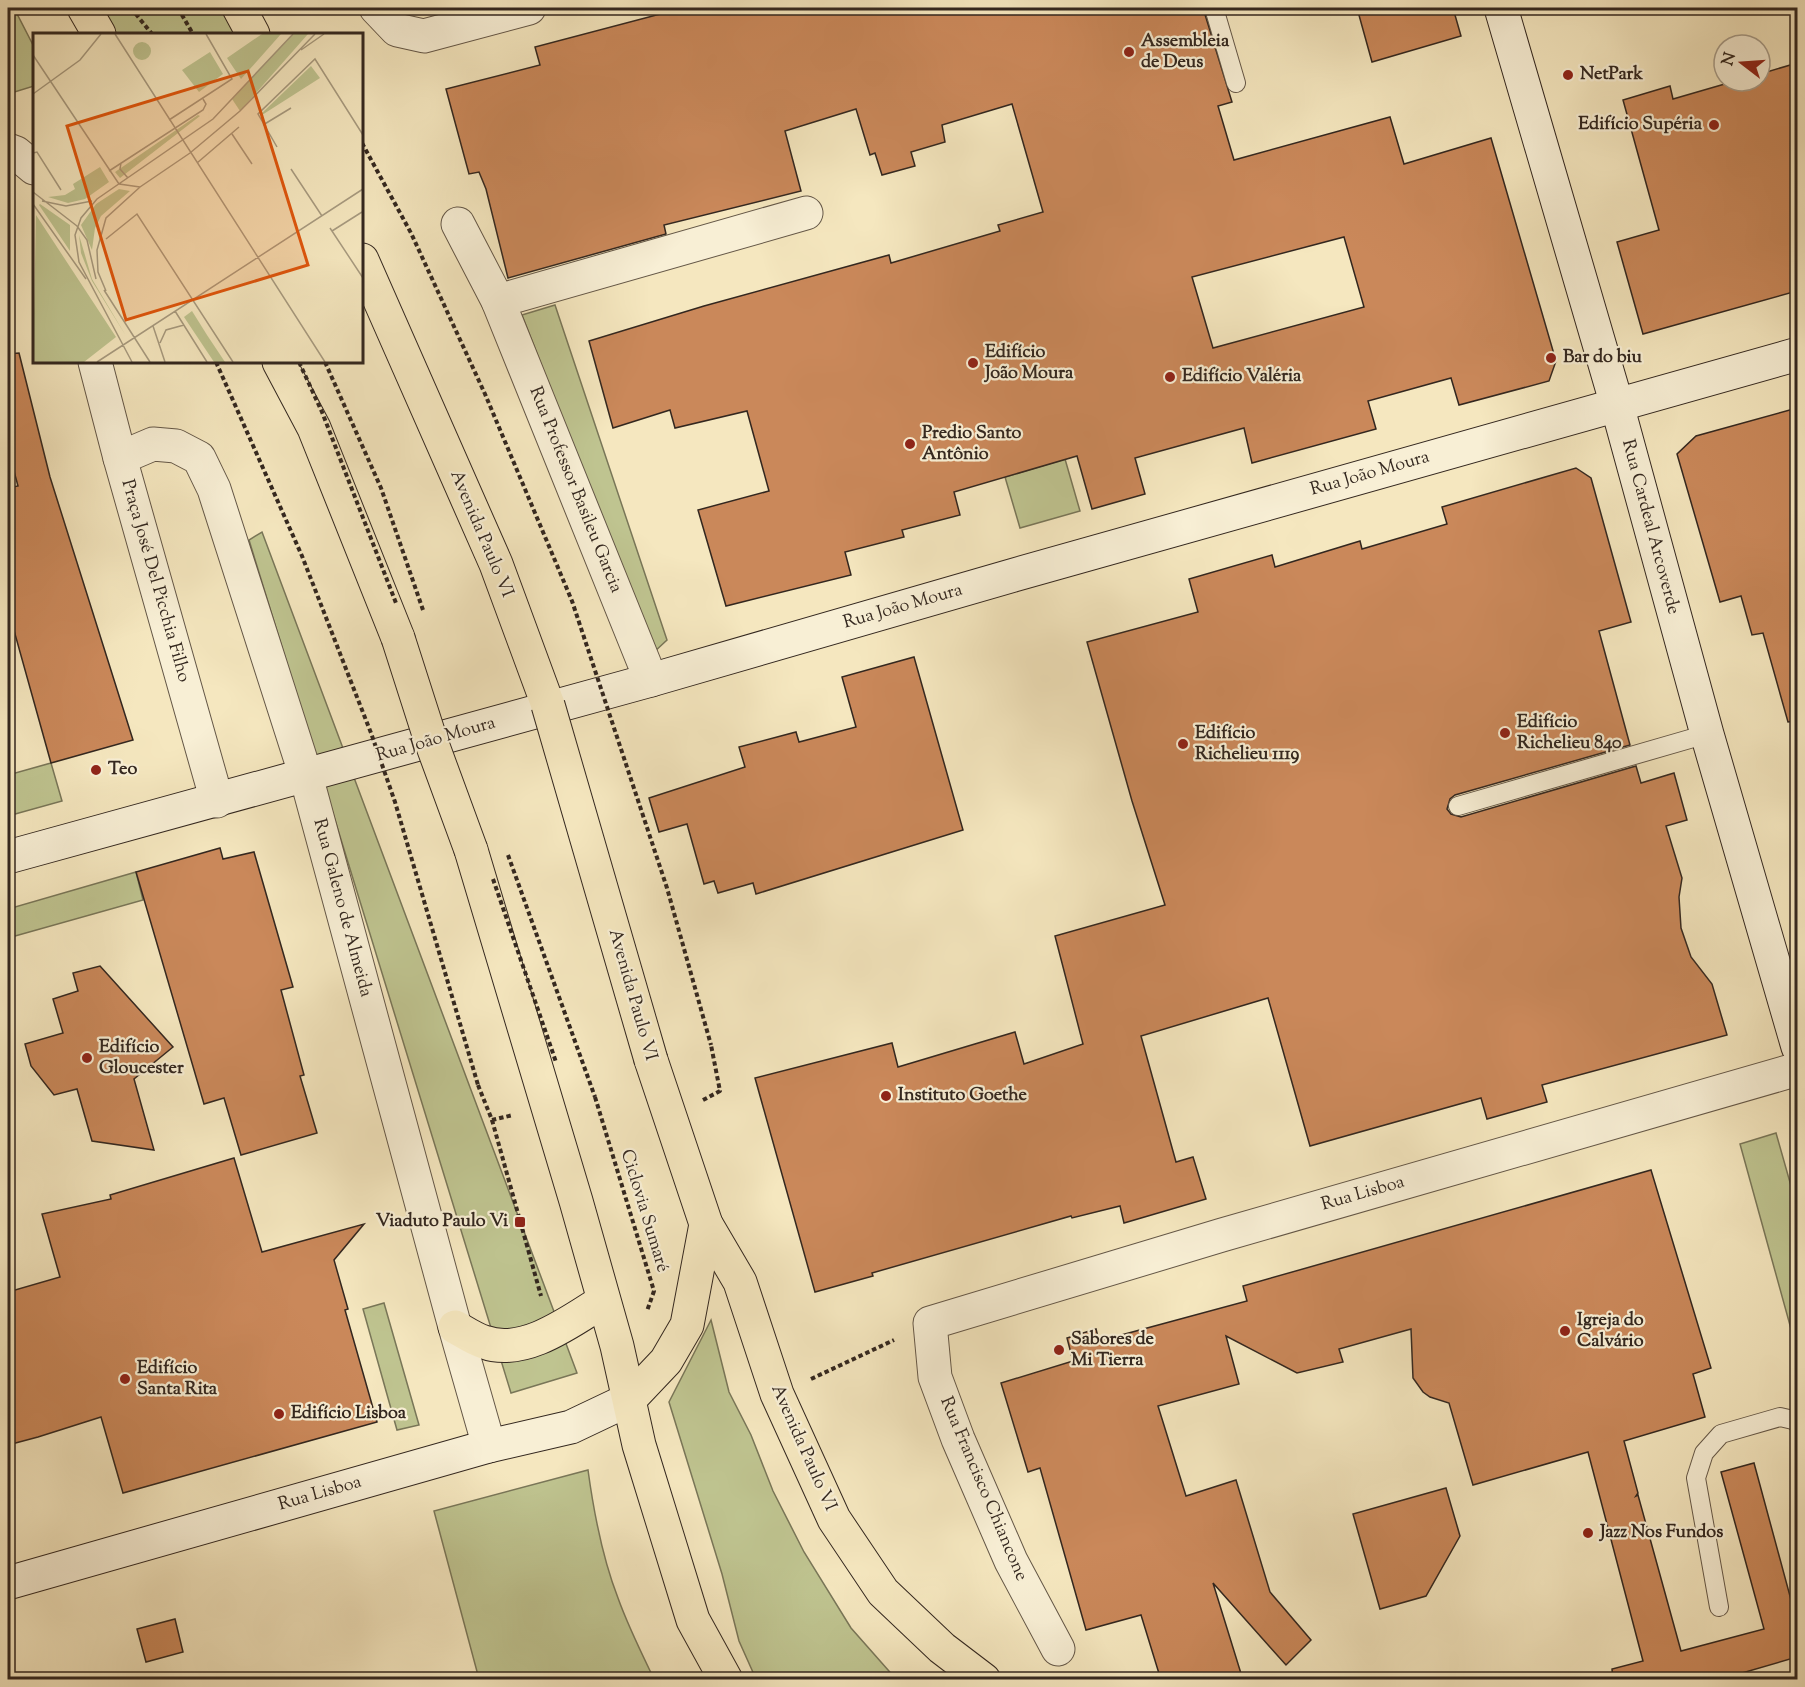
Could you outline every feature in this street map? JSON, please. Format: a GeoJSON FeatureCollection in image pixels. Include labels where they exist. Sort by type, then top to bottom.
{"type":"FeatureCollection","features":[{"type":"Feature","properties":{"kind":"main road"},"geometry":{"type":"LineString","coordinates":[[84,8],[98,33]]}},
{"type":"Feature","properties":{"kind":"main road"},"geometry":{"type":"LineString","coordinates":[[238,8],[252,33]]}},
{"type":"Feature","properties":{"kind":"main road","name":"Avenida Paulo VI"},"geometry":{"type":"LineString","coordinates":[[363,262],[496,564],[544,694],[670,1118],[706,1224],[740,1282],[777,1394],[834,1519],[883,1592],[942,1648],[984,1680]]}},
{"type":"Feature","properties":{"kind":"main road"},"geometry":{"type":"LineString","coordinates":[[280,363],[314,428],[398,638],[431,741],[471,850],[538,1071],[603,1301],[630,1399],[639,1445],[693,1620],[699,1680]]}},
{"type":"Feature","properties":{"kind":"main road"},"geometry":{"type":"LineString","coordinates":[[630,1399],[666,1361],[687,1325],[706,1224]]}},
{"type":"Feature","properties":{"kind":"main road"},"geometry":{"type":"LineString","coordinates":[[455,1327],[484,1343],[505,1346],[534,1340],[552,1332],[603,1301]]}},
{"type":"Feature","properties":{"kind":"main road"},"geometry":{"type":"LineString","coordinates":[[693,1620],[726,1680]]}},
{"type":"Feature","properties":{"kind":"street"},"geometry":{"type":"LineString","coordinates":[[386,19],[424,36],[495,12],[529,8]]}},
{"type":"Feature","properties":{"kind":"street","name":"Rua Cardeal Arcoverde"},"geometry":{"type":"LineString","coordinates":[[1501,8],[1617,405],[1707,734],[1797,1047]]}},
{"type":"Feature","properties":{"kind":"street"},"geometry":{"type":"LineString","coordinates":[[8,150],[16,153],[33,167]]}},
{"type":"Feature","properties":{"kind":"street"},"geometry":{"type":"LineString","coordinates":[[498,301],[806,213]]}},
{"type":"Feature","properties":{"kind":"street","name":"Rua Professor Basileu Garcia"},"geometry":{"type":"LineString","coordinates":[[458,224],[498,301],[651,680]]}},
{"type":"Feature","properties":{"kind":"street","name":"Rua João Moura"},"geometry":{"type":"LineString","coordinates":[[8,857],[651,680],[1797,354]]}},
{"type":"Feature","properties":{"kind":"street","name":"Praça José Del Picchia Filho"},"geometry":{"type":"LineString","coordinates":[[95,363],[217,801]]}},
{"type":"Feature","properties":{"kind":"street","name":"Rua Galeno de Almeida"},"geometry":{"type":"LineString","coordinates":[[120,458],[153,444],[176,446],[199,458],[214,489],[306,776],[489,1446]]}},
{"type":"Feature","properties":{"kind":"street","name":"Rua Lisboa"},"geometry":{"type":"LineString","coordinates":[[930,1323],[1222,1235],[1797,1069]]}},
{"type":"Feature","properties":{"kind":"street","name":"Rua Francisco Chiancone"},"geometry":{"type":"LineString","coordinates":[[930,1323],[935,1377],[958,1439],[1011,1561],[1058,1648]]}},
{"type":"Feature","properties":{"kind":"street","name":"Rua Lisboa"},"geometry":{"type":"LineString","coordinates":[[8,1583],[489,1446],[571,1427],[630,1399]]}},
{"type":"Feature","properties":{"kind":"lane"},"geometry":{"type":"LineString","coordinates":[[1214,8],[1236,83]]}},
{"type":"Feature","properties":{"kind":"lane"},"geometry":{"type":"LineString","coordinates":[[1458,806],[1707,734]]}},
{"type":"Feature","properties":{"kind":"lane"},"geometry":{"type":"LineString","coordinates":[[1719,1608],[1696,1478],[1704,1453],[1720,1434],[1780,1417],[1793,1420],[1797,1424]]}},
{"type":"Feature","properties":{"kind":"path"},"geometry":{"type":"LineString","coordinates":[[131,8],[151,33]]}},
{"type":"Feature","properties":{"kind":"path"},"geometry":{"type":"LineString","coordinates":[[178,8],[193,33]]}},
{"type":"Feature","properties":{"kind":"path"},"geometry":{"type":"LineString","coordinates":[[363,145],[411,233],[475,372],[572,601],[667,888],[711,1045],[720,1091],[670,1118]]}},
{"type":"Feature","properties":{"kind":"path"},"geometry":{"type":"LineString","coordinates":[[216,363],[302,556],[371,733],[395,802],[478,1085],[492,1120],[552,1332]]}},
{"type":"Feature","properties":{"kind":"path","name":"Ciclovia Sumaré"},"geometry":{"type":"LineString","coordinates":[[595,1097],[654,1291],[647,1312]]}},
{"type":"Feature","properties":{"kind":"path"},"geometry":{"type":"LineString","coordinates":[[492,1120],[548,1107]]}},
{"type":"Feature","properties":{"kind":"path"},"geometry":{"type":"LineString","coordinates":[[777,1394],[930,1323]]}},
{"type":"Feature","properties":{"kind":"green space"},"geometry":{"type":"Polygon","coordinates":[[[8,8],[14,8],[33,45],[33,86],[8,94],[8,8]]]}},
{"type":"Feature","properties":{"kind":"green space"},"geometry":{"type":"Polygon","coordinates":[[[93,8],[221,8],[237,33],[108,33],[93,8]]]}},
{"type":"Feature","properties":{"kind":"green space"},"geometry":{"type":"Polygon","coordinates":[[[555,305],[667,640],[653,653],[522,315],[555,305]]]}},
{"type":"Feature","properties":{"kind":"green space"},"geometry":{"type":"Polygon","coordinates":[[[1065,459],[1080,511],[1020,528],[1005,477],[1065,459]]]}},
{"type":"Feature","properties":{"kind":"green space"},"geometry":{"type":"Polygon","coordinates":[[[262,532],[577,1373],[511,1393],[249,540],[262,532]]]}},
{"type":"Feature","properties":{"kind":"green space"},"geometry":{"type":"Polygon","coordinates":[[[51,763],[62,801],[8,816],[8,775],[51,763]]]}},
{"type":"Feature","properties":{"kind":"green space"},"geometry":{"type":"Polygon","coordinates":[[[136,872],[143,900],[8,938],[8,909],[136,872]]]}},
{"type":"Feature","properties":{"kind":"green space"},"geometry":{"type":"Polygon","coordinates":[[[1776,1133],[1797,1207],[1796,1347],[1740,1144],[1776,1133]]]}},
{"type":"Feature","properties":{"kind":"green space"},"geometry":{"type":"Polygon","coordinates":[[[384,1303],[419,1425],[397,1430],[363,1309],[384,1303]]]}},
{"type":"Feature","properties":{"kind":"green space"},"geometry":{"type":"Polygon","coordinates":[[[711,1320],[729,1392],[751,1435],[773,1491],[804,1552],[851,1628],[896,1679],[756,1679],[739,1641],[722,1574],[669,1402],[711,1320]]]}},
{"type":"Feature","properties":{"kind":"green space"},"geometry":{"type":"Polygon","coordinates":[[[588,1470],[596,1519],[612,1583],[654,1679],[479,1679],[434,1511],[588,1470]]]}},
{"type":"Feature","properties":{"kind":"building"},"geometry":{"type":"Polygon","coordinates":[[[683,8],[1203,8],[1232,102],[1218,106],[1234,160],[1390,117],[1404,164],[1491,138],[1556,361],[1549,381],[1459,405],[1451,378],[1368,401],[1376,429],[1252,463],[1244,428],[1135,458],[1145,494],[1092,509],[1077,456],[954,492],[960,515],[902,530],[904,537],[845,552],[851,575],[726,606],[698,510],[769,491],[747,411],[675,428],[670,410],[613,428],[589,341],[704,306],[889,255],[891,263],[1000,231],[998,225],[1043,212],[1012,104],[942,125],[945,142],[911,152],[915,166],[882,175],[875,153],[870,155],[856,109],[785,131],[801,191],[664,225],[666,234],[508,278],[486,189],[479,172],[469,174],[446,89],[540,65],[535,47],[683,8]],[[1344,237],[1192,277],[1213,348],[1364,307],[1344,237]]]}},
{"type":"Feature","properties":{"kind":"building"},"geometry":{"type":"Polygon","coordinates":[[[1357,8],[1453,8],[1461,36],[1372,62],[1357,8]]]}},
{"type":"Feature","properties":{"kind":"building"},"geometry":{"type":"Polygon","coordinates":[[[1797,63],[1797,291],[1643,334],[1617,242],[1659,230],[1623,100],[1670,86],[1673,99],[1712,88],[1712,93],[1772,93],[1772,70],[1797,63]]]}},
{"type":"Feature","properties":{"kind":"building"},"geometry":{"type":"Polygon","coordinates":[[[19,353],[50,477],[133,740],[51,763],[8,609],[8,488],[18,486],[8,449],[8,354],[19,353]]]}},
{"type":"Feature","properties":{"kind":"building"},"geometry":{"type":"Polygon","coordinates":[[[1797,408],[1797,721],[1788,722],[1763,633],[1752,635],[1741,596],[1720,602],[1677,454],[1696,436],[1797,408]]]}},
{"type":"Feature","properties":{"kind":"building"},"geometry":{"type":"Polygon","coordinates":[[[1576,468],[1591,478],[1631,622],[1599,631],[1630,745],[1455,795],[1450,799],[1447,809],[1451,814],[1461,817],[1636,766],[1641,783],[1674,773],[1687,820],[1666,826],[1682,878],[1679,897],[1681,928],[1691,957],[1712,984],[1727,1035],[1542,1085],[1547,1102],[1487,1119],[1481,1098],[1310,1146],[1268,998],[1141,1036],[1176,1162],[1193,1157],[1206,1199],[1124,1223],[1120,1206],[1072,1218],[1071,1216],[872,1273],[873,1276],[815,1292],[755,1078],[892,1043],[898,1067],[1015,1032],[1024,1064],[1083,1044],[1055,936],[1165,905],[1132,801],[1087,642],[1198,612],[1189,579],[1272,555],[1275,567],[1360,541],[1362,549],[1447,524],[1442,507],[1576,468]]]}},
{"type":"Feature","properties":{"kind":"building"},"geometry":{"type":"Polygon","coordinates":[[[914,657],[963,830],[756,894],[753,883],[718,893],[714,881],[704,884],[687,824],[659,832],[649,798],[745,767],[739,747],[796,732],[799,742],[856,727],[842,677],[914,657]]]}},
{"type":"Feature","properties":{"kind":"building"},"geometry":{"type":"Polygon","coordinates":[[[220,848],[223,859],[254,852],[293,987],[281,990],[304,1075],[300,1076],[317,1133],[241,1155],[224,1098],[204,1104],[136,872],[220,848]]]}},
{"type":"Feature","properties":{"kind":"building","name":"Edifício Gloucester"},"geometry":{"type":"Polygon","coordinates":[[[100,966],[173,1047],[134,1079],[154,1150],[92,1141],[77,1089],[54,1095],[31,1066],[25,1044],[63,1033],[53,999],[78,991],[73,973],[100,966]]]}},
{"type":"Feature","properties":{"kind":"building"},"geometry":{"type":"Polygon","coordinates":[[[234,1158],[262,1252],[364,1224],[334,1260],[348,1309],[345,1310],[377,1422],[123,1493],[101,1417],[8,1445],[8,1292],[60,1277],[42,1214],[111,1199],[110,1195],[234,1158]]]}},
{"type":"Feature","properties":{"kind":"building"},"geometry":{"type":"Polygon","coordinates":[[[1651,1170],[1711,1368],[1693,1374],[1705,1417],[1624,1441],[1638,1493],[1636,1496],[1638,1495],[1681,1651],[1764,1629],[1721,1472],[1754,1463],[1797,1622],[1797,1657],[1718,1680],[1613,1680],[1612,1669],[1643,1661],[1588,1452],[1473,1485],[1449,1403],[1430,1397],[1423,1392],[1413,1378],[1411,1329],[1339,1349],[1343,1362],[1297,1373],[1226,1336],[1239,1384],[1158,1406],[1186,1496],[1236,1480],[1270,1592],[1311,1640],[1286,1665],[1213,1583],[1243,1680],[1161,1680],[1141,1615],[1086,1630],[1040,1468],[1028,1472],[1001,1383],[1073,1361],[1067,1338],[1096,1329],[1099,1341],[1247,1301],[1243,1286],[1651,1170]]]}},
{"type":"Feature","properties":{"kind":"building"},"geometry":{"type":"Polygon","coordinates":[[[1446,1488],[1460,1536],[1426,1596],[1380,1609],[1353,1514],[1446,1488]]]}},
{"type":"Feature","properties":{"kind":"building"},"geometry":{"type":"Polygon","coordinates":[[[175,1619],[183,1652],[146,1662],[137,1629],[175,1619]]]}},
{"type":"Feature","properties":{"kind":"place","name":"Assembleia de Deus"},"geometry":{"type":"Point","coordinates":[1129,52]}},
{"type":"Feature","properties":{"kind":"place","name":"NetPark"},"geometry":{"type":"Point","coordinates":[1568,75]}},
{"type":"Feature","properties":{"kind":"place","name":"Edifício Supéria"},"geometry":{"type":"Point","coordinates":[1714,125]}},
{"type":"Feature","properties":{"kind":"place","name":"Bar do biu"},"geometry":{"type":"Point","coordinates":[1551,358]}},
{"type":"Feature","properties":{"kind":"place","name":"Edifício João Moura"},"geometry":{"type":"Point","coordinates":[973,363]}},
{"type":"Feature","properties":{"kind":"place","name":"Edifício Valéria"},"geometry":{"type":"Point","coordinates":[1170,377]}},
{"type":"Feature","properties":{"kind":"place","name":"Predio Santo Antônio"},"geometry":{"type":"Point","coordinates":[910,444]}},
{"type":"Feature","properties":{"kind":"place","name":"Edifício Richelieu 840"},"geometry":{"type":"Point","coordinates":[1505,733]}},
{"type":"Feature","properties":{"kind":"place","name":"Edifício Richelieu 1119"},"geometry":{"type":"Point","coordinates":[1183,744]}},
{"type":"Feature","properties":{"kind":"place","name":"Teo"},"geometry":{"type":"Point","coordinates":[96,770]}},
{"type":"Feature","properties":{"kind":"place","name":"Edifício Gloucester"},"geometry":{"type":"Point","coordinates":[87,1058]}},
{"type":"Feature","properties":{"kind":"place","name":"Instituto Goethe"},"geometry":{"type":"Point","coordinates":[886,1096]}},
{"type":"Feature","properties":{"kind":"place","name":"Viaduto Paulo Vi"},"geometry":{"type":"Point","coordinates":[520,1222]}},
{"type":"Feature","properties":{"kind":"place","name":"Igreja do Calvário"},"geometry":{"type":"Point","coordinates":[1565,1331]}},
{"type":"Feature","properties":{"kind":"place","name":"Sabores de Mi Tierra"},"geometry":{"type":"Point","coordinates":[1059,1350]}},
{"type":"Feature","properties":{"kind":"place","name":"Edifício Santa Rita"},"geometry":{"type":"Point","coordinates":[125,1379]}},
{"type":"Feature","properties":{"kind":"place","name":"Edifício Lisboa"},"geometry":{"type":"Point","coordinates":[279,1414]}},
{"type":"Feature","properties":{"kind":"place","name":"Jazz Nos Fundos"},"geometry":{"type":"Point","coordinates":[1588,1533]}}]}
